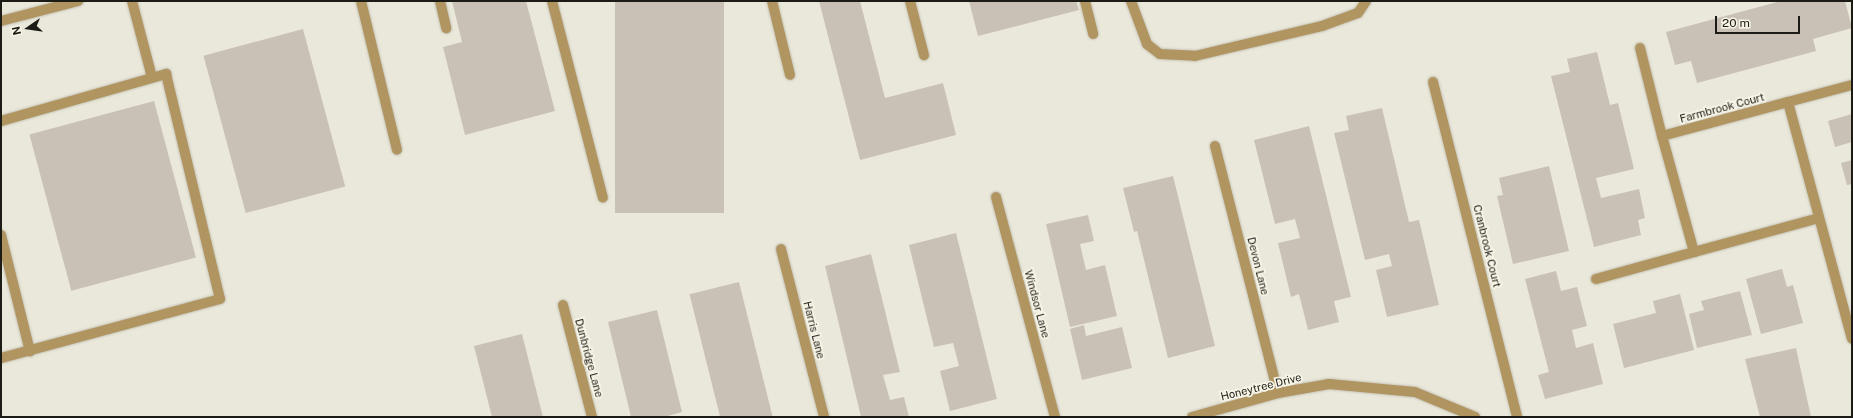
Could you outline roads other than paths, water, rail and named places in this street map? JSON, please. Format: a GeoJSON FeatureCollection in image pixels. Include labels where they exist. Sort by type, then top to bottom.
{"type":"FeatureCollection","features":[{"type":"Feature","properties":{"kind":"street"},"geometry":{"type":"LineString","coordinates":[[1,21],[78,1]]}},
{"type":"Feature","properties":{"kind":"street"},"geometry":{"type":"LineString","coordinates":[[132,1],[152,76]]}},
{"type":"Feature","properties":{"kind":"street"},"geometry":{"type":"LineString","coordinates":[[361,1],[396,150]]}},
{"type":"Feature","properties":{"kind":"street"},"geometry":{"type":"LineString","coordinates":[[440,1],[446,28]]}},
{"type":"Feature","properties":{"kind":"street"},"geometry":{"type":"LineString","coordinates":[[552,1],[603,198]]}},
{"type":"Feature","properties":{"kind":"street"},"geometry":{"type":"LineString","coordinates":[[772,1],[790,75]]}},
{"type":"Feature","properties":{"kind":"street"},"geometry":{"type":"LineString","coordinates":[[910,1],[924,55]]}},
{"type":"Feature","properties":{"kind":"street"},"geometry":{"type":"LineString","coordinates":[[1085,1],[1093,34]]}},
{"type":"Feature","properties":{"kind":"street"},"geometry":{"type":"LineString","coordinates":[[1131,1],[1147,44],[1160,54],[1195,56],[1322,26],[1358,13],[1366,1]]}},
{"type":"Feature","properties":{"kind":"street"},"geometry":{"type":"LineString","coordinates":[[1640,48],[1662,136],[1694,252]]}},
{"type":"Feature","properties":{"kind":"street"},"geometry":{"type":"LineString","coordinates":[[1,121],[152,76],[166,74],[220,299],[1,358]]}},
{"type":"Feature","properties":{"kind":"street","name":"Cranbrook Court"},"geometry":{"type":"LineString","coordinates":[[1434,82],[1517,417]]}},
{"type":"Feature","properties":{"kind":"street","name":"Farmbrook Court"},"geometry":{"type":"LineString","coordinates":[[1662,136],[1852,85]]}},
{"type":"Feature","properties":{"kind":"street"},"geometry":{"type":"LineString","coordinates":[[1788,102],[1852,339]]}},
{"type":"Feature","properties":{"kind":"street","name":"Devon Lane"},"geometry":{"type":"LineString","coordinates":[[1215,146],[1278,392]]}},
{"type":"Feature","properties":{"kind":"street","name":"Windsor Lane"},"geometry":{"type":"LineString","coordinates":[[996,197],[1055,417]]}},
{"type":"Feature","properties":{"kind":"street"},"geometry":{"type":"LineString","coordinates":[[1596,278],[1819,218]]}},
{"type":"Feature","properties":{"kind":"street"},"geometry":{"type":"LineString","coordinates":[[1,235],[30,350]]}},
{"type":"Feature","properties":{"kind":"street","name":"Harris Lane"},"geometry":{"type":"LineString","coordinates":[[781,250],[824,417]]}},
{"type":"Feature","properties":{"kind":"street","name":"Dunbridge Lane"},"geometry":{"type":"LineString","coordinates":[[563,305],[592,417]]}},
{"type":"Feature","properties":{"kind":"street","name":"Honeytree Drive"},"geometry":{"type":"LineString","coordinates":[[1192,417],[1278,392],[1329,384],[1373,386],[1415,392],[1475,417]]}}]}
